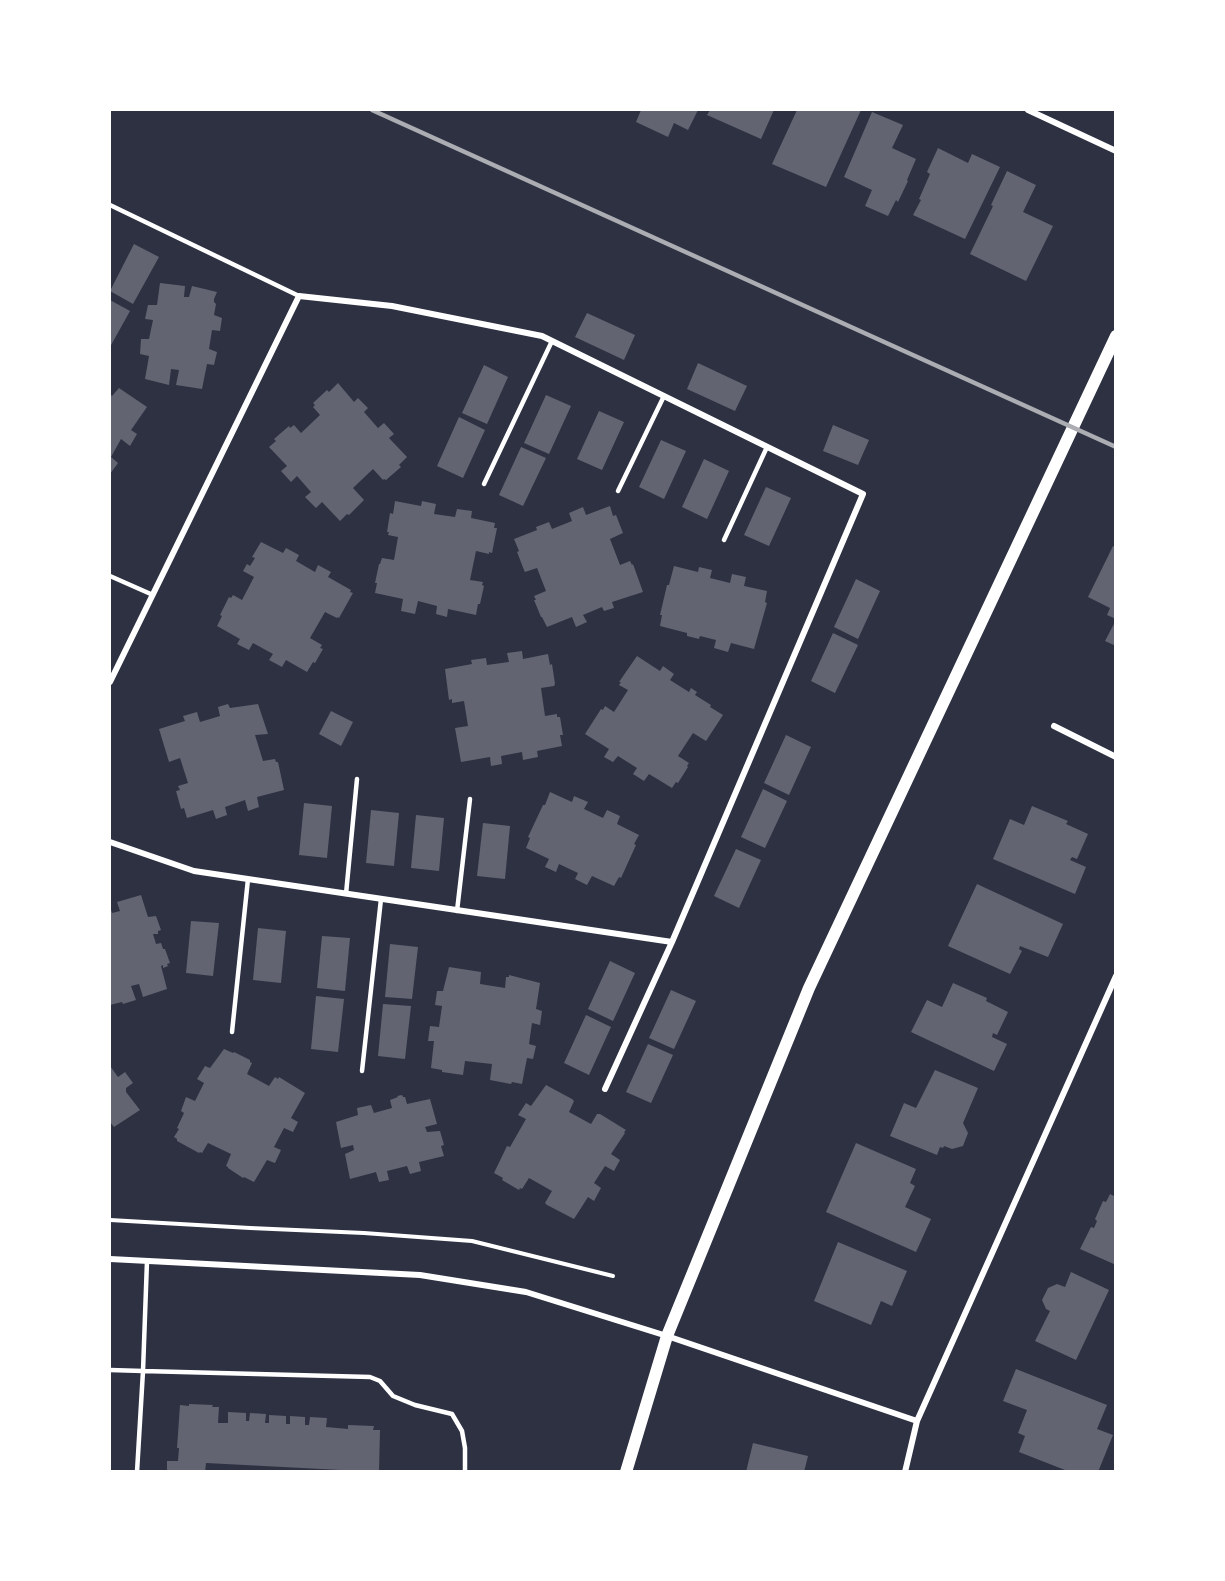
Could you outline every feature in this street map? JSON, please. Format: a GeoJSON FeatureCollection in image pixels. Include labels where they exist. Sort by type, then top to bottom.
{"type":"FeatureCollection","features":[{"type":"Feature","properties":{"kind":"main road"},"geometry":{"type":"LineString","coordinates":[[626,1472],[667,1336],[809,987],[1116,336]]}},
{"type":"Feature","properties":{"kind":"street"},"geometry":{"type":"LineString","coordinates":[[1028,110],[1116,151]]}},
{"type":"Feature","properties":{"kind":"street"},"geometry":{"type":"LineString","coordinates":[[110,682],[300,296],[392,306],[542,336],[862,494],[672,942],[605,1089]]}},
{"type":"Feature","properties":{"kind":"street"},"geometry":{"type":"LineString","coordinates":[[1054,726],[1116,757]]}},
{"type":"Feature","properties":{"kind":"street"},"geometry":{"type":"LineString","coordinates":[[110,842],[194,871],[672,942]]}},
{"type":"Feature","properties":{"kind":"street"},"geometry":{"type":"LineString","coordinates":[[905,1472],[917,1421],[1116,976]]}},
{"type":"Feature","properties":{"kind":"street"},"geometry":{"type":"LineString","coordinates":[[110,1259],[420,1275],[526,1292],[667,1336],[917,1421]]}},
{"type":"Feature","properties":{"kind":"lane"},"geometry":{"type":"LineString","coordinates":[[110,205],[300,296]]}},
{"type":"Feature","properties":{"kind":"lane"},"geometry":{"type":"LineString","coordinates":[[484,484],[552,341]]}},
{"type":"Feature","properties":{"kind":"lane"},"geometry":{"type":"LineString","coordinates":[[618,491],[664,396]]}},
{"type":"Feature","properties":{"kind":"lane"},"geometry":{"type":"LineString","coordinates":[[724,540],[767,447]]}},
{"type":"Feature","properties":{"kind":"lane"},"geometry":{"type":"LineString","coordinates":[[110,576],[153,595]]}},
{"type":"Feature","properties":{"kind":"lane"},"geometry":{"type":"LineString","coordinates":[[346,894],[357,779]]}},
{"type":"Feature","properties":{"kind":"lane"},"geometry":{"type":"LineString","coordinates":[[457,911],[470,799]]}},
{"type":"Feature","properties":{"kind":"lane"},"geometry":{"type":"LineString","coordinates":[[232,1032],[248,879]]}},
{"type":"Feature","properties":{"kind":"lane"},"geometry":{"type":"LineString","coordinates":[[362,1071],[381,899]]}},
{"type":"Feature","properties":{"kind":"lane"},"geometry":{"type":"LineString","coordinates":[[137,1472],[147,1261]]}},
{"type":"Feature","properties":{"kind":"lane"},"geometry":{"type":"LineString","coordinates":[[110,1370],[370,1377],[380,1381],[393,1396],[415,1405],[452,1414],[462,1431],[465,1472]]}},
{"type":"Feature","properties":{"kind":"path"},"geometry":{"type":"LineString","coordinates":[[110,1220],[472,1241],[613,1276]]}},
{"type":"Feature","properties":{"kind":"building"},"geometry":{"type":"Polygon","coordinates":[[[641,110],[698,110],[688,130],[674,123],[668,137],[636,122],[641,110]]]}},
{"type":"Feature","properties":{"kind":"building"},"geometry":{"type":"Polygon","coordinates":[[[710,110],[774,110],[761,139],[707,115],[710,110]]]}},
{"type":"Feature","properties":{"kind":"building"},"geometry":{"type":"Polygon","coordinates":[[[797,110],[861,110],[826,187],[772,164],[797,110]]]}},
{"type":"Feature","properties":{"kind":"building"},"geometry":{"type":"Polygon","coordinates":[[[872,112],[903,125],[892,148],[916,159],[898,202],[896,200],[888,216],[865,206],[872,190],[844,177],[872,112]]]}},
{"type":"Feature","properties":{"kind":"building"},"geometry":{"type":"Polygon","coordinates":[[[938,148],[968,163],[972,154],[1000,167],[965,239],[913,215],[921,200],[919,199],[930,174],[927,172],[938,148]]]}},
{"type":"Feature","properties":{"kind":"building"},"geometry":{"type":"Polygon","coordinates":[[[1007,171],[1036,185],[1023,212],[1053,226],[1026,281],[970,254],[1007,171]]]}},
{"type":"Feature","properties":{"kind":"building"},"geometry":{"type":"Polygon","coordinates":[[[134,244],[159,257],[133,304],[110,291],[134,244]]]}},
{"type":"Feature","properties":{"kind":"building"},"geometry":{"type":"Polygon","coordinates":[[[160,283],[185,286],[184,297],[189,297],[192,286],[217,292],[214,299],[216,304],[214,315],[222,318],[220,331],[212,330],[209,349],[217,352],[214,365],[207,364],[202,389],[176,385],[179,370],[171,369],[169,385],[145,379],[149,356],[140,354],[141,339],[149,339],[153,320],[145,319],[148,305],[157,305],[160,283]]]}},
{"type":"Feature","properties":{"kind":"building"},"geometry":{"type":"Polygon","coordinates":[[[110,300],[130,311],[110,347],[110,300]]]}},
{"type":"Feature","properties":{"kind":"building"},"geometry":{"type":"Polygon","coordinates":[[[587,313],[635,335],[624,360],[575,337],[587,313]]]}},
{"type":"Feature","properties":{"kind":"building"},"geometry":{"type":"Polygon","coordinates":[[[698,363],[747,386],[735,411],[687,389],[698,363]]]}},
{"type":"Feature","properties":{"kind":"building"},"geometry":{"type":"Polygon","coordinates":[[[484,365],[508,377],[487,424],[462,413],[484,365]]]}},
{"type":"Feature","properties":{"kind":"building"},"geometry":{"type":"Polygon","coordinates":[[[338,383],[354,402],[358,398],[368,408],[364,412],[378,428],[384,423],[394,434],[389,438],[407,457],[399,465],[401,467],[386,480],[383,480],[373,469],[353,488],[364,500],[340,521],[322,502],[316,508],[305,497],[311,492],[297,476],[291,482],[281,471],[287,466],[269,447],[276,441],[274,439],[289,426],[290,428],[294,425],[301,433],[320,415],[313,407],[315,405],[313,403],[338,383]]]}},
{"type":"Feature","properties":{"kind":"building"},"geometry":{"type":"Polygon","coordinates":[[[119,388],[147,407],[131,430],[137,434],[130,446],[121,439],[111,457],[118,463],[110,474],[110,394],[112,396],[119,388]]]}},
{"type":"Feature","properties":{"kind":"building"},"geometry":{"type":"Polygon","coordinates":[[[546,395],[571,406],[549,454],[524,443],[546,395]]]}},
{"type":"Feature","properties":{"kind":"building"},"geometry":{"type":"Polygon","coordinates":[[[599,411],[624,422],[602,470],[577,459],[599,411]]]}},
{"type":"Feature","properties":{"kind":"building"},"geometry":{"type":"Polygon","coordinates":[[[459,417],[485,430],[463,478],[437,466],[459,417]]]}},
{"type":"Feature","properties":{"kind":"building"},"geometry":{"type":"Polygon","coordinates":[[[833,425],[869,440],[858,465],[823,451],[833,425]]]}},
{"type":"Feature","properties":{"kind":"building"},"geometry":{"type":"Polygon","coordinates":[[[661,440],[686,451],[664,499],[639,487],[661,440]]]}},
{"type":"Feature","properties":{"kind":"building"},"geometry":{"type":"Polygon","coordinates":[[[521,447],[546,458],[523,506],[499,495],[521,447]]]}},
{"type":"Feature","properties":{"kind":"building"},"geometry":{"type":"Polygon","coordinates":[[[704,459],[729,471],[707,519],[682,507],[704,459]]]}},
{"type":"Feature","properties":{"kind":"building"},"geometry":{"type":"Polygon","coordinates":[[[766,487],[791,498],[769,546],[744,535],[766,487]]]}},
{"type":"Feature","properties":{"kind":"building"},"geometry":{"type":"Polygon","coordinates":[[[395,501],[421,506],[422,501],[436,504],[434,514],[455,517],[457,509],[472,511],[471,518],[495,523],[494,528],[497,528],[492,553],[476,551],[470,580],[483,582],[484,586],[476,615],[448,609],[447,617],[436,614],[437,606],[418,601],[415,614],[401,611],[403,599],[375,593],[377,583],[375,583],[382,558],[394,560],[398,537],[388,535],[389,532],[387,532],[390,513],[393,514],[395,501]]]}},
{"type":"Feature","properties":{"kind":"building"},"geometry":{"type":"Polygon","coordinates":[[[610,506],[623,533],[610,539],[620,565],[630,561],[633,564],[643,592],[612,602],[614,608],[604,611],[602,607],[583,615],[587,622],[576,627],[572,617],[547,627],[534,600],[536,600],[534,596],[546,591],[537,568],[525,572],[514,539],[537,530],[536,527],[549,522],[552,529],[572,521],[569,513],[583,507],[586,515],[610,506]]]}},
{"type":"Feature","properties":{"kind":"building"},"geometry":{"type":"Polygon","coordinates":[[[261,542],[283,553],[286,548],[299,555],[296,561],[315,572],[318,565],[331,572],[328,577],[353,593],[339,618],[325,612],[310,638],[322,645],[320,648],[323,649],[307,672],[286,660],[282,667],[269,660],[273,654],[253,643],[249,650],[237,644],[240,639],[217,626],[229,597],[233,595],[242,600],[254,577],[243,571],[247,564],[250,566],[255,558],[252,557],[261,542]]]}},
{"type":"Feature","properties":{"kind":"building"},"geometry":{"type":"Polygon","coordinates":[[[1113,546],[1116,547],[1116,619],[1107,615],[1110,608],[1088,597],[1113,546]]]}},
{"type":"Feature","properties":{"kind":"building"},"geometry":{"type":"Polygon","coordinates":[[[674,566],[698,572],[699,567],[712,570],[710,578],[730,583],[732,574],[746,577],[744,586],[767,591],[765,602],[767,603],[754,649],[731,643],[728,652],[714,648],[716,640],[687,636],[687,633],[660,626],[662,615],[660,615],[667,585],[669,585],[674,566]]]}},
{"type":"Feature","properties":{"kind":"building"},"geometry":{"type":"Polygon","coordinates":[[[856,579],[880,591],[858,639],[834,627],[856,579]]]}},
{"type":"Feature","properties":{"kind":"building"},"geometry":{"type":"Polygon","coordinates":[[[1116,620],[1116,646],[1105,641],[1116,620]]]}},
{"type":"Feature","properties":{"kind":"building"},"geometry":{"type":"Polygon","coordinates":[[[833,633],[858,645],[835,693],[811,681],[833,633]]]}},
{"type":"Feature","properties":{"kind":"building"},"geometry":{"type":"Polygon","coordinates":[[[522,651],[523,659],[548,654],[555,684],[541,688],[545,716],[557,714],[557,717],[560,717],[562,746],[537,751],[538,757],[523,760],[522,752],[501,756],[502,764],[491,766],[490,757],[461,762],[455,728],[468,726],[464,701],[452,703],[452,699],[449,700],[445,669],[472,664],[471,660],[486,658],[487,665],[509,662],[507,653],[522,651]]]}},
{"type":"Feature","properties":{"kind":"building"},"geometry":{"type":"Polygon","coordinates":[[[637,656],[660,671],[663,666],[674,674],[670,680],[689,692],[691,688],[697,692],[695,695],[723,715],[706,741],[693,733],[678,756],[689,763],[688,767],[672,788],[649,774],[644,781],[633,774],[637,768],[618,756],[613,762],[604,757],[609,749],[585,734],[601,709],[603,710],[605,706],[614,712],[628,690],[619,685],[621,682],[619,682],[637,656]]]}},
{"type":"Feature","properties":{"kind":"building"},"geometry":{"type":"Polygon","coordinates":[[[228,704],[230,708],[258,704],[268,734],[255,735],[263,761],[275,759],[278,762],[284,790],[257,797],[259,807],[248,811],[245,800],[225,807],[227,815],[216,819],[213,810],[187,818],[184,808],[181,809],[176,791],[180,790],[178,786],[188,783],[180,758],[169,762],[159,729],[185,721],[183,716],[197,712],[200,722],[220,716],[218,707],[228,704]]]}},
{"type":"Feature","properties":{"kind":"building"},"geometry":{"type":"Polygon","coordinates":[[[331,711],[353,722],[341,746],[319,734],[331,711]]]}},
{"type":"Feature","properties":{"kind":"building"},"geometry":{"type":"Polygon","coordinates":[[[786,735],[811,747],[789,795],[764,783],[786,735]]]}},
{"type":"Feature","properties":{"kind":"building"},"geometry":{"type":"Polygon","coordinates":[[[763,789],[787,801],[765,848],[741,837],[763,789]]]}},
{"type":"Feature","properties":{"kind":"building"},"geometry":{"type":"Polygon","coordinates":[[[550,792],[572,802],[574,796],[588,802],[584,809],[603,818],[607,810],[620,816],[617,824],[639,835],[621,878],[619,877],[614,886],[592,876],[587,885],[575,879],[578,873],[559,864],[556,872],[545,867],[549,859],[526,848],[530,838],[528,837],[550,792]]]}},
{"type":"Feature","properties":{"kind":"building"},"geometry":{"type":"Polygon","coordinates":[[[304,803],[332,806],[327,858],[299,855],[304,803]]]}},
{"type":"Feature","properties":{"kind":"building"},"geometry":{"type":"Polygon","coordinates":[[[1032,806],[1068,821],[1066,824],[1088,834],[1077,859],[1072,857],[1070,860],[1086,867],[1075,894],[993,859],[1010,819],[1024,825],[1032,806]]]}},
{"type":"Feature","properties":{"kind":"building"},"geometry":{"type":"Polygon","coordinates":[[[371,810],[399,813],[394,866],[366,863],[371,810]]]}},
{"type":"Feature","properties":{"kind":"building"},"geometry":{"type":"Polygon","coordinates":[[[416,815],[444,818],[439,871],[411,868],[416,815]]]}},
{"type":"Feature","properties":{"kind":"building"},"geometry":{"type":"Polygon","coordinates":[[[483,823],[510,826],[505,879],[477,876],[483,823]]]}},
{"type":"Feature","properties":{"kind":"building"},"geometry":{"type":"Polygon","coordinates":[[[736,849],[761,860],[739,908],[714,896],[736,849]]]}},
{"type":"Feature","properties":{"kind":"building"},"geometry":{"type":"Polygon","coordinates":[[[977,884],[1063,924],[1048,957],[1020,946],[1019,949],[1022,951],[1010,974],[948,946],[977,884]]]}},
{"type":"Feature","properties":{"kind":"building"},"geometry":{"type":"Polygon","coordinates":[[[141,895],[148,917],[156,916],[161,930],[158,934],[153,934],[156,944],[161,943],[165,949],[170,963],[163,968],[163,965],[161,966],[167,989],[143,997],[139,984],[131,986],[136,1000],[110,1005],[110,906],[112,913],[120,911],[117,902],[141,895]]]}},
{"type":"Feature","properties":{"kind":"building"},"geometry":{"type":"Polygon","coordinates":[[[191,921],[219,923],[213,976],[186,973],[191,921]]]}},
{"type":"Feature","properties":{"kind":"building"},"geometry":{"type":"Polygon","coordinates":[[[258,928],[286,931],[281,983],[253,980],[258,928]]]}},
{"type":"Feature","properties":{"kind":"building"},"geometry":{"type":"Polygon","coordinates":[[[322,936],[350,938],[345,991],[317,988],[322,936]]]}},
{"type":"Feature","properties":{"kind":"building"},"geometry":{"type":"Polygon","coordinates":[[[390,944],[418,947],[412,999],[385,997],[390,944]]]}},
{"type":"Feature","properties":{"kind":"building"},"geometry":{"type":"Polygon","coordinates":[[[610,961],[635,973],[613,1021],[588,1009],[610,961]]]}},
{"type":"Feature","properties":{"kind":"building"},"geometry":{"type":"Polygon","coordinates":[[[449,967],[481,972],[480,984],[505,988],[506,977],[509,975],[540,983],[536,1009],[542,1011],[540,1025],[532,1023],[529,1044],[536,1046],[533,1059],[527,1058],[522,1084],[490,1080],[492,1064],[465,1061],[463,1075],[431,1068],[434,1041],[428,1041],[430,1026],[439,1027],[442,1006],[435,1005],[437,991],[443,991],[449,967]]]}},
{"type":"Feature","properties":{"kind":"building"},"geometry":{"type":"Polygon","coordinates":[[[953,983],[987,998],[986,1001],[1008,1012],[997,1035],[993,1033],[992,1037],[1007,1044],[994,1071],[911,1032],[927,1000],[942,1007],[953,983]]]}},
{"type":"Feature","properties":{"kind":"building"},"geometry":{"type":"Polygon","coordinates":[[[671,990],[696,1001],[674,1049],[649,1038],[671,990]]]}},
{"type":"Feature","properties":{"kind":"building"},"geometry":{"type":"Polygon","coordinates":[[[316,996],[344,999],[338,1052],[311,1049],[316,996]]]}},
{"type":"Feature","properties":{"kind":"building"},"geometry":{"type":"Polygon","coordinates":[[[383,1004],[411,1006],[405,1059],[378,1056],[383,1004]]]}},
{"type":"Feature","properties":{"kind":"building"},"geometry":{"type":"Polygon","coordinates":[[[586,1015],[611,1027],[589,1075],[564,1063],[586,1015]]]}},
{"type":"Feature","properties":{"kind":"building"},"geometry":{"type":"Polygon","coordinates":[[[648,1044],[673,1055],[651,1103],[626,1092],[648,1044]]]}},
{"type":"Feature","properties":{"kind":"building"},"geometry":{"type":"Polygon","coordinates":[[[224,1049],[250,1060],[252,1063],[247,1074],[269,1086],[275,1077],[278,1079],[279,1077],[305,1093],[291,1118],[298,1122],[293,1132],[284,1128],[274,1147],[281,1150],[275,1163],[267,1160],[254,1182],[243,1178],[226,1166],[231,1154],[208,1143],[202,1153],[199,1153],[174,1137],[184,1113],[181,1111],[186,1097],[195,1101],[204,1083],[197,1079],[205,1066],[210,1068],[224,1049]]]}},
{"type":"Feature","properties":{"kind":"building"},"geometry":{"type":"Polygon","coordinates":[[[110,1066],[118,1077],[125,1072],[133,1083],[126,1088],[126,1092],[140,1110],[114,1127],[110,1122],[110,1066]]]}},
{"type":"Feature","properties":{"kind":"building"},"geometry":{"type":"Polygon","coordinates":[[[935,1070],[978,1088],[963,1123],[968,1133],[963,1146],[952,1149],[940,1147],[937,1155],[890,1136],[904,1103],[916,1108],[935,1070]]]}},
{"type":"Feature","properties":{"kind":"building"},"geometry":{"type":"Polygon","coordinates":[[[546,1085],[574,1101],[569,1112],[591,1124],[597,1114],[600,1114],[626,1130],[611,1154],[620,1160],[614,1171],[605,1166],[594,1183],[601,1188],[594,1201],[588,1197],[574,1219],[545,1203],[552,1191],[529,1178],[519,1190],[494,1173],[507,1146],[510,1147],[526,1119],[518,1115],[526,1103],[531,1106],[546,1085]]]}},
{"type":"Feature","properties":{"kind":"building"},"geometry":{"type":"Polygon","coordinates":[[[402,1095],[407,1104],[430,1099],[437,1124],[425,1127],[427,1132],[440,1131],[444,1156],[419,1162],[421,1171],[410,1174],[407,1166],[387,1171],[389,1180],[379,1182],[376,1172],[350,1179],[345,1154],[354,1150],[353,1145],[341,1148],[336,1122],[358,1115],[357,1108],[371,1105],[374,1113],[392,1108],[390,1100],[402,1095]]]}},
{"type":"Feature","properties":{"kind":"building"},"geometry":{"type":"Polygon","coordinates":[[[856,1143],[916,1169],[910,1183],[915,1186],[905,1207],[931,1219],[916,1252],[826,1212],[856,1143]]]}},
{"type":"Feature","properties":{"kind":"building"},"geometry":{"type":"Polygon","coordinates":[[[1110,1194],[1116,1197],[1116,1265],[1080,1249],[1091,1227],[1094,1228],[1097,1221],[1095,1219],[1103,1201],[1106,1202],[1110,1194]]]}},
{"type":"Feature","properties":{"kind":"building"},"geometry":{"type":"Polygon","coordinates":[[[838,1242],[907,1271],[892,1306],[881,1301],[871,1325],[814,1301],[838,1242]]]}},
{"type":"Feature","properties":{"kind":"building"},"geometry":{"type":"Polygon","coordinates":[[[1071,1272],[1109,1290],[1076,1360],[1035,1341],[1050,1311],[1046,1309],[1042,1300],[1048,1288],[1057,1284],[1065,1287],[1071,1272]]]}},
{"type":"Feature","properties":{"kind":"building"},"geometry":{"type":"Polygon","coordinates":[[[1016,1369],[1107,1405],[1097,1429],[1113,1435],[1098,1472],[1070,1472],[1019,1452],[1025,1436],[1018,1433],[1027,1410],[1003,1401],[1016,1369]]]}},
{"type":"Feature","properties":{"kind":"building"},"geometry":{"type":"Polygon","coordinates":[[[189,1404],[219,1407],[218,1423],[228,1423],[228,1412],[246,1413],[246,1421],[249,1421],[250,1413],[266,1414],[265,1423],[269,1423],[269,1415],[286,1416],[286,1424],[290,1424],[290,1416],[305,1417],[305,1425],[309,1425],[310,1417],[327,1418],[326,1427],[348,1429],[348,1425],[374,1426],[373,1430],[380,1430],[379,1472],[206,1463],[205,1472],[167,1472],[167,1461],[178,1461],[180,1405],[189,1406],[189,1404]]]}},
{"type":"Feature","properties":{"kind":"building"},"geometry":{"type":"Polygon","coordinates":[[[753,1443],[808,1456],[804,1472],[746,1472],[753,1443]]]}},
{"type":"Feature","properties":{"kind":"railway"},"geometry":{"type":"LineString","coordinates":[[372,110],[1116,447]]}}]}
